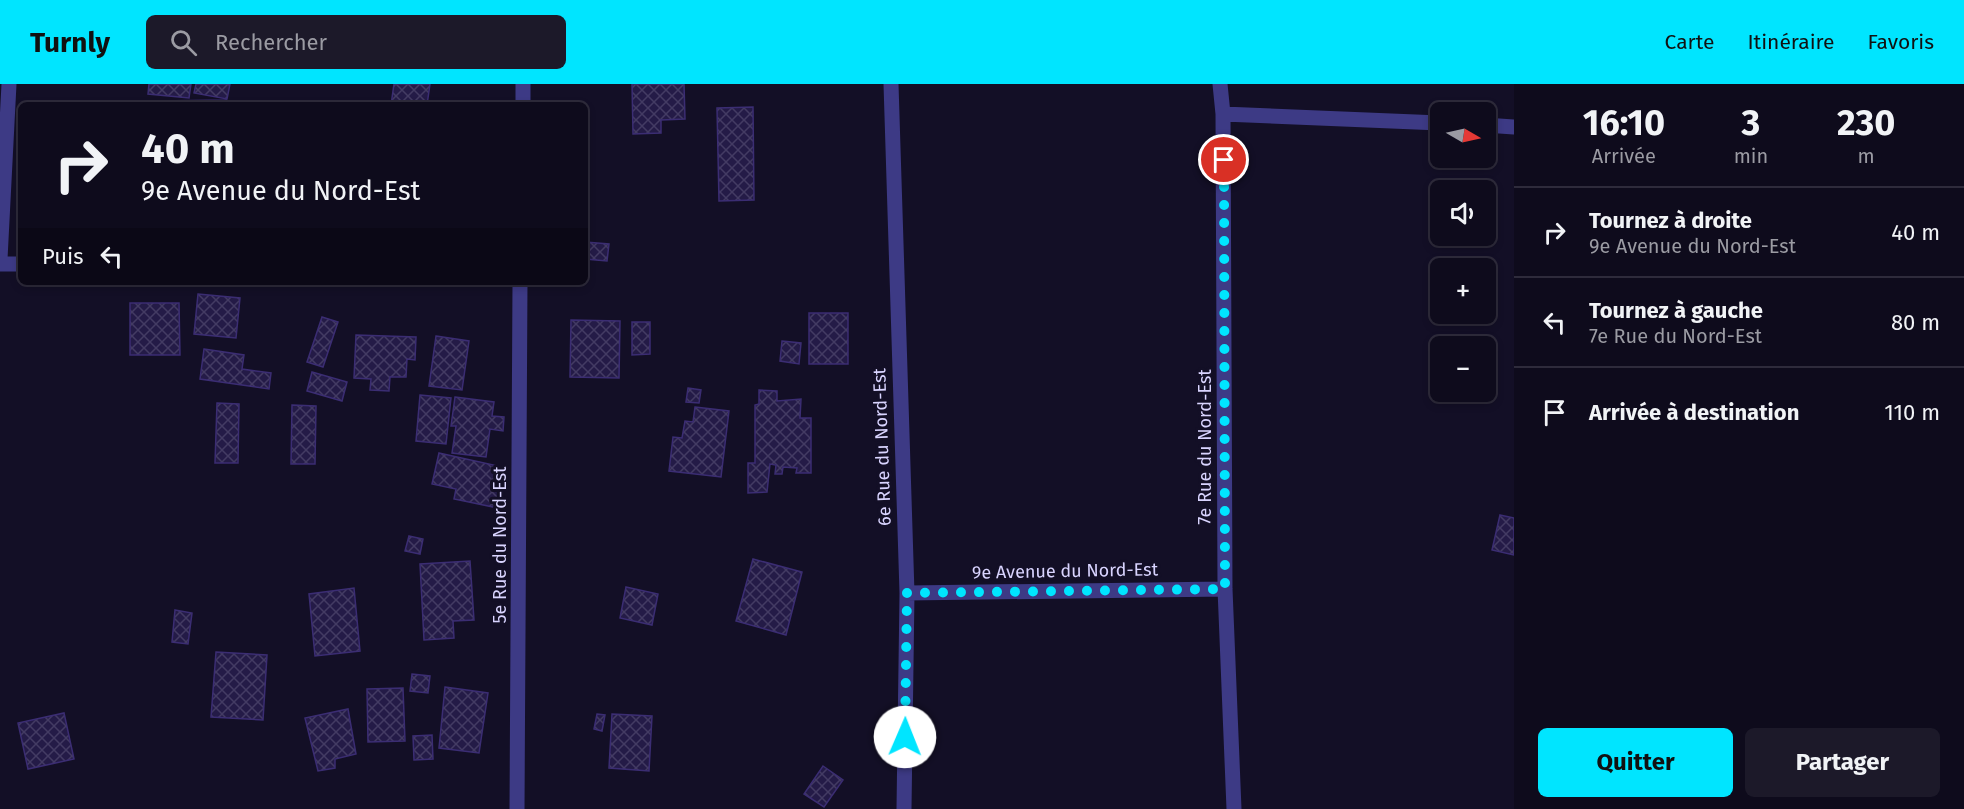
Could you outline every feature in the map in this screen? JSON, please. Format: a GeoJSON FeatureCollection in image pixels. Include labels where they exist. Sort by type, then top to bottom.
{"type":"FeatureCollection","features":[{"type":"Feature","properties":{"kind":"street"},"geometry":{"type":"LineString","coordinates":[[0,259],[9,84]]}},
{"type":"Feature","properties":{"kind":"street"},"geometry":{"type":"LineString","coordinates":[[523,84],[523,102]]}},
{"type":"Feature","properties":{"kind":"street","name":"6e Rue du Nord-Est"},"geometry":{"type":"LineString","coordinates":[[891,84],[907,593],[904,809]]}},
{"type":"Feature","properties":{"kind":"street","name":"7e Rue du Nord-Est"},"geometry":{"type":"LineString","coordinates":[[1220,84],[1223,114],[1225,589],[1234,809]]}},
{"type":"Feature","properties":{"kind":"street"},"geometry":{"type":"LineString","coordinates":[[1223,114],[1430,123]]}},
{"type":"Feature","properties":{"kind":"street"},"geometry":{"type":"LineString","coordinates":[[1496,126],[1514,127]]}},
{"type":"Feature","properties":{"kind":"street"},"geometry":{"type":"LineString","coordinates":[[0,264],[18,264]]}},
{"type":"Feature","properties":{"kind":"street","name":"5e Rue du Nord-Est"},"geometry":{"type":"LineString","coordinates":[[517,809],[520,285]]}},
{"type":"Feature","properties":{"kind":"street","name":"9e Avenue du Nord-Est"},"geometry":{"type":"LineString","coordinates":[[907,593],[1225,589]]}},
{"type":"Feature","properties":{"kind":"building"},"geometry":{"type":"Polygon","coordinates":[[[149,84],[191,84],[189,98],[148,94],[149,84]]]}},
{"type":"Feature","properties":{"kind":"building"},"geometry":{"type":"Polygon","coordinates":[[[196,84],[230,84],[227,99],[194,93],[196,84]]]}},
{"type":"Feature","properties":{"kind":"building"},"geometry":{"type":"Polygon","coordinates":[[[394,84],[430,84],[427,102],[391,102],[394,84]]]}},
{"type":"Feature","properties":{"kind":"building"},"geometry":{"type":"Polygon","coordinates":[[[632,84],[684,84],[685,119],[661,120],[661,133],[633,134],[632,84]]]}},
{"type":"Feature","properties":{"kind":"building"},"geometry":{"type":"Polygon","coordinates":[[[226,100],[226,102],[157,102],[226,100]]]}},
{"type":"Feature","properties":{"kind":"building"},"geometry":{"type":"Polygon","coordinates":[[[753,107],[754,200],[719,201],[717,108],[753,107]]]}},
{"type":"Feature","properties":{"kind":"building"},"geometry":{"type":"Polygon","coordinates":[[[588,242],[609,244],[607,261],[588,259],[588,242]]]}},
{"type":"Feature","properties":{"kind":"building"},"geometry":{"type":"Polygon","coordinates":[[[198,294],[240,298],[236,338],[194,334],[198,294]]]}},
{"type":"Feature","properties":{"kind":"building"},"geometry":{"type":"Polygon","coordinates":[[[130,303],[179,303],[180,355],[130,355],[130,303]]]}},
{"type":"Feature","properties":{"kind":"building"},"geometry":{"type":"Polygon","coordinates":[[[809,313],[848,313],[848,364],[809,364],[809,313]]]}},
{"type":"Feature","properties":{"kind":"building"},"geometry":{"type":"Polygon","coordinates":[[[322,317],[338,322],[323,367],[307,362],[322,317]]]}},
{"type":"Feature","properties":{"kind":"building"},"geometry":{"type":"Polygon","coordinates":[[[571,320],[620,321],[619,378],[570,377],[571,320]]]}},
{"type":"Feature","properties":{"kind":"building"},"geometry":{"type":"Polygon","coordinates":[[[632,322],[650,322],[650,354],[632,355],[632,322]]]}},
{"type":"Feature","properties":{"kind":"building"},"geometry":{"type":"Polygon","coordinates":[[[356,335],[416,337],[415,360],[407,359],[406,377],[390,377],[389,391],[370,390],[371,379],[354,378],[356,335]]]}},
{"type":"Feature","properties":{"kind":"building"},"geometry":{"type":"Polygon","coordinates":[[[436,336],[469,341],[462,390],[429,386],[436,336]]]}},
{"type":"Feature","properties":{"kind":"building"},"geometry":{"type":"Polygon","coordinates":[[[782,341],[801,343],[799,364],[780,361],[782,341]]]}},
{"type":"Feature","properties":{"kind":"building"},"geometry":{"type":"Polygon","coordinates":[[[204,349],[244,355],[242,369],[271,373],[269,389],[200,379],[204,349]]]}},
{"type":"Feature","properties":{"kind":"building"},"geometry":{"type":"Polygon","coordinates":[[[312,372],[347,382],[342,401],[307,391],[312,372]]]}},
{"type":"Feature","properties":{"kind":"building"},"geometry":{"type":"Polygon","coordinates":[[[688,388],[701,390],[699,403],[686,402],[688,388]]]}},
{"type":"Feature","properties":{"kind":"building"},"geometry":{"type":"Polygon","coordinates":[[[759,390],[777,391],[777,401],[801,399],[800,418],[811,418],[811,473],[796,473],[797,468],[783,467],[782,474],[775,474],[776,465],[770,464],[767,492],[748,493],[748,463],[755,463],[755,405],[759,404],[759,390]]]}},
{"type":"Feature","properties":{"kind":"building"},"geometry":{"type":"Polygon","coordinates":[[[420,395],[451,398],[446,444],[416,441],[420,395]]]}},
{"type":"Feature","properties":{"kind":"building"},"geometry":{"type":"Polygon","coordinates":[[[455,397],[494,402],[492,416],[504,417],[503,431],[490,429],[486,457],[452,453],[456,426],[451,426],[455,397]]]}},
{"type":"Feature","properties":{"kind":"building"},"geometry":{"type":"Polygon","coordinates":[[[217,403],[239,404],[238,463],[215,463],[217,403]]]}},
{"type":"Feature","properties":{"kind":"building"},"geometry":{"type":"Polygon","coordinates":[[[292,405],[316,406],[315,464],[291,464],[292,405]]]}},
{"type":"Feature","properties":{"kind":"building"},"geometry":{"type":"Polygon","coordinates":[[[695,407],[729,411],[721,477],[669,471],[673,437],[682,438],[685,421],[693,422],[695,407]]]}},
{"type":"Feature","properties":{"kind":"building"},"geometry":{"type":"Polygon","coordinates":[[[439,453],[498,466],[495,483],[503,485],[498,508],[454,499],[456,489],[432,484],[439,453]]]}},
{"type":"Feature","properties":{"kind":"building"},"geometry":{"type":"Polygon","coordinates":[[[1500,515],[1514,518],[1514,555],[1492,550],[1500,515]]]}},
{"type":"Feature","properties":{"kind":"building"},"geometry":{"type":"Polygon","coordinates":[[[409,536],[423,539],[420,554],[405,551],[409,536]]]}},
{"type":"Feature","properties":{"kind":"building"},"geometry":{"type":"Polygon","coordinates":[[[753,559],[802,572],[786,635],[736,621],[753,559]]]}},
{"type":"Feature","properties":{"kind":"building"},"geometry":{"type":"Polygon","coordinates":[[[470,561],[474,620],[453,621],[454,638],[424,640],[420,564],[470,561]]]}},
{"type":"Feature","properties":{"kind":"building"},"geometry":{"type":"Polygon","coordinates":[[[626,587],[658,594],[652,625],[620,618],[626,587]]]}},
{"type":"Feature","properties":{"kind":"building"},"geometry":{"type":"Polygon","coordinates":[[[354,588],[360,651],[315,656],[309,594],[354,588]]]}},
{"type":"Feature","properties":{"kind":"building"},"geometry":{"type":"Polygon","coordinates":[[[175,610],[192,613],[188,644],[172,642],[175,610]]]}},
{"type":"Feature","properties":{"kind":"building"},"geometry":{"type":"Polygon","coordinates":[[[216,652],[267,655],[263,720],[211,717],[216,652]]]}},
{"type":"Feature","properties":{"kind":"building"},"geometry":{"type":"Polygon","coordinates":[[[412,674],[430,676],[428,693],[410,691],[412,674]]]}},
{"type":"Feature","properties":{"kind":"building"},"geometry":{"type":"Polygon","coordinates":[[[445,687],[488,693],[479,753],[439,748],[445,687]]]}},
{"type":"Feature","properties":{"kind":"building"},"geometry":{"type":"Polygon","coordinates":[[[403,688],[405,741],[368,742],[367,689],[403,688]]]}},
{"type":"Feature","properties":{"kind":"building"},"geometry":{"type":"Polygon","coordinates":[[[348,709],[356,754],[335,759],[335,768],[318,771],[305,718],[348,709]]]}},
{"type":"Feature","properties":{"kind":"building"},"geometry":{"type":"Polygon","coordinates":[[[64,713],[74,759],[28,769],[18,723],[64,713]]]}},
{"type":"Feature","properties":{"kind":"building"},"geometry":{"type":"Polygon","coordinates":[[[597,714],[605,715],[602,731],[594,729],[597,714]]]}},
{"type":"Feature","properties":{"kind":"building"},"geometry":{"type":"Polygon","coordinates":[[[612,714],[652,716],[649,771],[609,768],[612,714]]]}},
{"type":"Feature","properties":{"kind":"building"},"geometry":{"type":"Polygon","coordinates":[[[432,735],[433,759],[414,760],[413,736],[432,735]]]}},
{"type":"Feature","properties":{"kind":"building"},"geometry":{"type":"Polygon","coordinates":[[[823,766],[843,780],[824,807],[804,794],[823,766]]]}},
{"type":"Feature","properties":{"kind":"route"},"geometry":{"type":"LineString","coordinates":[[905,737],[907,593],[1225,589],[1224,160]]}}]}
